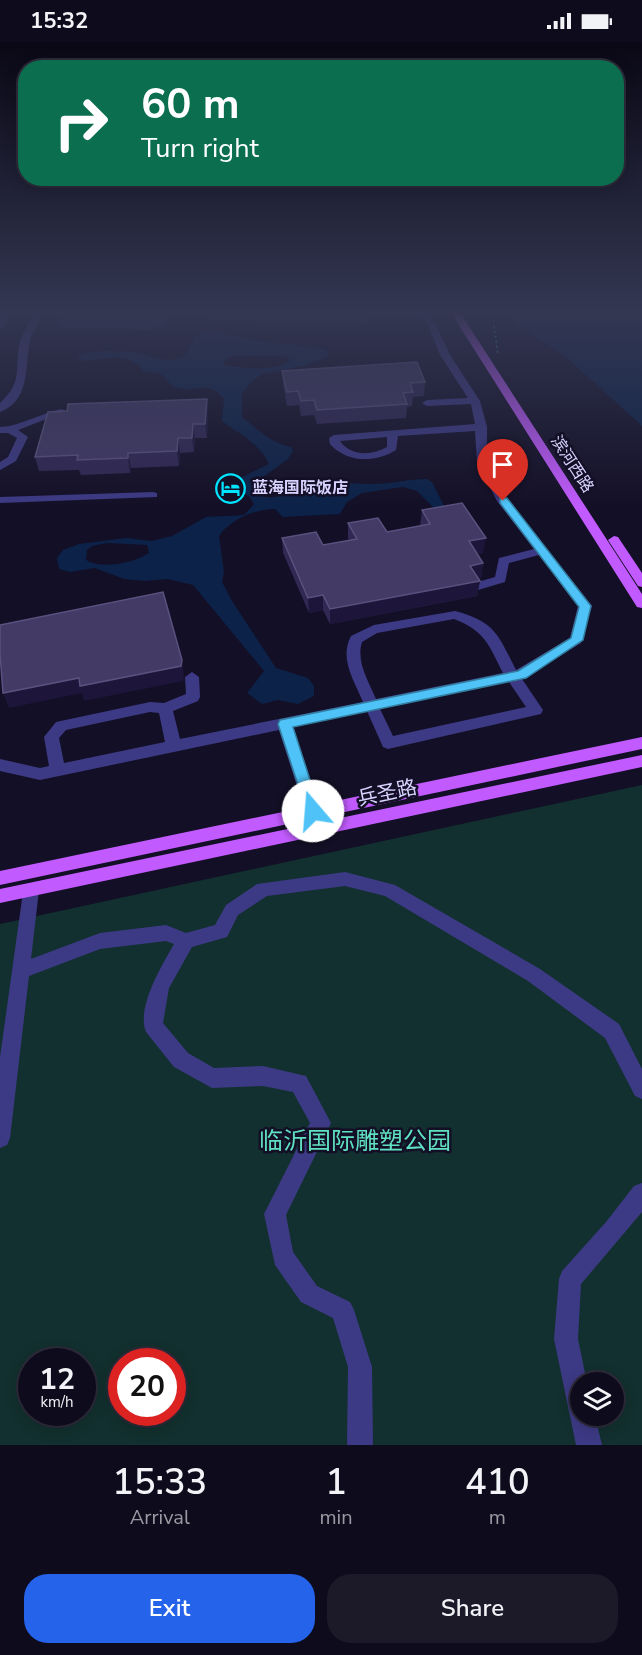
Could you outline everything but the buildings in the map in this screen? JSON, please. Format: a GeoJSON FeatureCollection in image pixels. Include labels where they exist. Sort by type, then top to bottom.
{"type":"FeatureCollection","features":[{"type":"Feature","properties":{"kind":"main road","name":"滨河西路"},"geometry":{"type":"LineString","coordinates":[[496,376],[642,604]]}},
{"type":"Feature","properties":{"kind":"main road","name":"滨河西路"},"geometry":{"type":"LineString","coordinates":[[505,376],[642,583]]}},
{"type":"Feature","properties":{"kind":"main road","name":"兵圣路"},"geometry":{"type":"LineString","coordinates":[[0,878],[642,743]]}},
{"type":"Feature","properties":{"kind":"main road","name":"兵圣路"},"geometry":{"type":"LineString","coordinates":[[0,896],[642,760]]}},
{"type":"Feature","properties":{"kind":"street"},"geometry":{"type":"LineString","coordinates":[[0,409],[18,391],[21,376]]}},
{"type":"Feature","properties":{"kind":"street"},"geometry":{"type":"LineString","coordinates":[[0,765],[40,774],[522,674],[576,640],[585,606],[503,501],[482,462],[482,427],[476,400],[460,376]]}},
{"type":"Feature","properties":{"kind":"street"},"geometry":{"type":"LineString","coordinates":[[427,403],[476,400]]}},
{"type":"Feature","properties":{"kind":"street"},"geometry":{"type":"LineString","coordinates":[[5,430],[46,415],[62,412]]}},
{"type":"Feature","properties":{"kind":"street"},"geometry":{"type":"LineString","coordinates":[[393,433],[392,448],[385,453],[368,457],[342,451],[335,444],[334,438],[393,433],[482,427]]}},
{"type":"Feature","properties":{"kind":"street"},"geometry":{"type":"LineString","coordinates":[[0,467],[12,459],[23,437],[5,430]]}},
{"type":"Feature","properties":{"kind":"street"},"geometry":{"type":"LineString","coordinates":[[0,500],[153,495]]}},
{"type":"Feature","properties":{"kind":"street"},"geometry":{"type":"LineString","coordinates":[[478,586],[501,579],[503,561],[541,551]]}},
{"type":"Feature","properties":{"kind":"street"},"geometry":{"type":"LineString","coordinates":[[455,615],[472,621],[489,632],[512,676],[536,711],[388,743],[370,706],[352,652],[356,639],[374,629],[455,615]]}},
{"type":"Feature","properties":{"kind":"street"},"geometry":{"type":"LineString","coordinates":[[58,770],[51,737],[61,726],[150,707],[165,708],[193,697],[192,677]]}},
{"type":"Feature","properties":{"kind":"street"},"geometry":{"type":"LineString","coordinates":[[165,708],[174,747]]}},
{"type":"Feature","properties":{"kind":"street"},"geometry":{"type":"LineString","coordinates":[[285,724],[313,811]]}},
{"type":"Feature","properties":{"kind":"street"},"geometry":{"type":"LineString","coordinates":[[21,971],[100,941],[135,934],[166,933],[186,941],[221,931],[232,910],[263,890],[345,879],[389,890],[534,975],[612,1031],[642,1089]]}},
{"type":"Feature","properties":{"kind":"street"},"geometry":{"type":"LineString","coordinates":[[0,1138],[30,890]]}},
{"type":"Feature","properties":{"kind":"street"},"geometry":{"type":"LineString","coordinates":[[186,941],[160,986],[153,1026],[181,1060],[212,1078],[262,1076],[299,1083],[321,1123],[275,1214],[284,1257],[309,1294],[342,1310],[360,1367],[360,1445]]}},
{"type":"Feature","properties":{"kind":"street"},"geometry":{"type":"LineString","coordinates":[[573,1372],[566,1339],[570,1279],[614,1230],[642,1194]]}},
{"type":"Feature","properties":{"kind":"street"},"geometry":{"type":"LineString","coordinates":[[585,1426],[589,1445]]}},
{"type":"Feature","properties":{"kind":"green space","name":"临沂国际雕塑公园"},"geometry":{"type":"Polygon","coordinates":[[[642,785],[642,1445],[0,1445],[0,924],[642,785]]]}},
{"type":"Feature","properties":{"kind":"water"},"geometry":{"type":"Polygon","coordinates":[[[163,376],[259,376],[242,394],[242,417],[276,442],[291,447],[293,451],[288,459],[259,480],[257,494],[264,497],[276,497],[301,487],[324,483],[379,484],[427,479],[432,482],[444,506],[434,508],[417,491],[403,487],[362,493],[347,502],[340,514],[283,517],[275,509],[259,511],[236,520],[219,536],[224,572],[222,582],[232,601],[276,668],[308,678],[314,686],[314,696],[298,704],[278,700],[262,704],[247,693],[264,671],[193,585],[167,579],[144,581],[124,579],[95,568],[70,572],[59,569],[57,558],[63,550],[79,544],[126,538],[151,541],[172,536],[206,517],[244,515],[254,504],[249,496],[240,492],[237,485],[240,478],[269,464],[265,456],[254,444],[222,421],[224,399],[213,389],[181,389],[171,385],[163,376]],[[107,543],[92,546],[87,550],[86,560],[109,565],[135,560],[149,553],[147,545],[107,543]]]}},
{"type":"Feature","properties":{"kind":"water"},"geometry":{"type":"Polygon","coordinates":[[[588,376],[642,376],[642,426],[588,376]]]}},
{"type":"Feature","properties":{"kind":"place","name":"蓝海国际饭店"},"geometry":{"type":"Point","coordinates":[231,488]}},
{"type":"Feature","properties":{"kind":"route"},"geometry":{"type":"LineString","coordinates":[[313,811],[285,724],[522,674],[576,640],[585,606],[503,501]]}}]}
